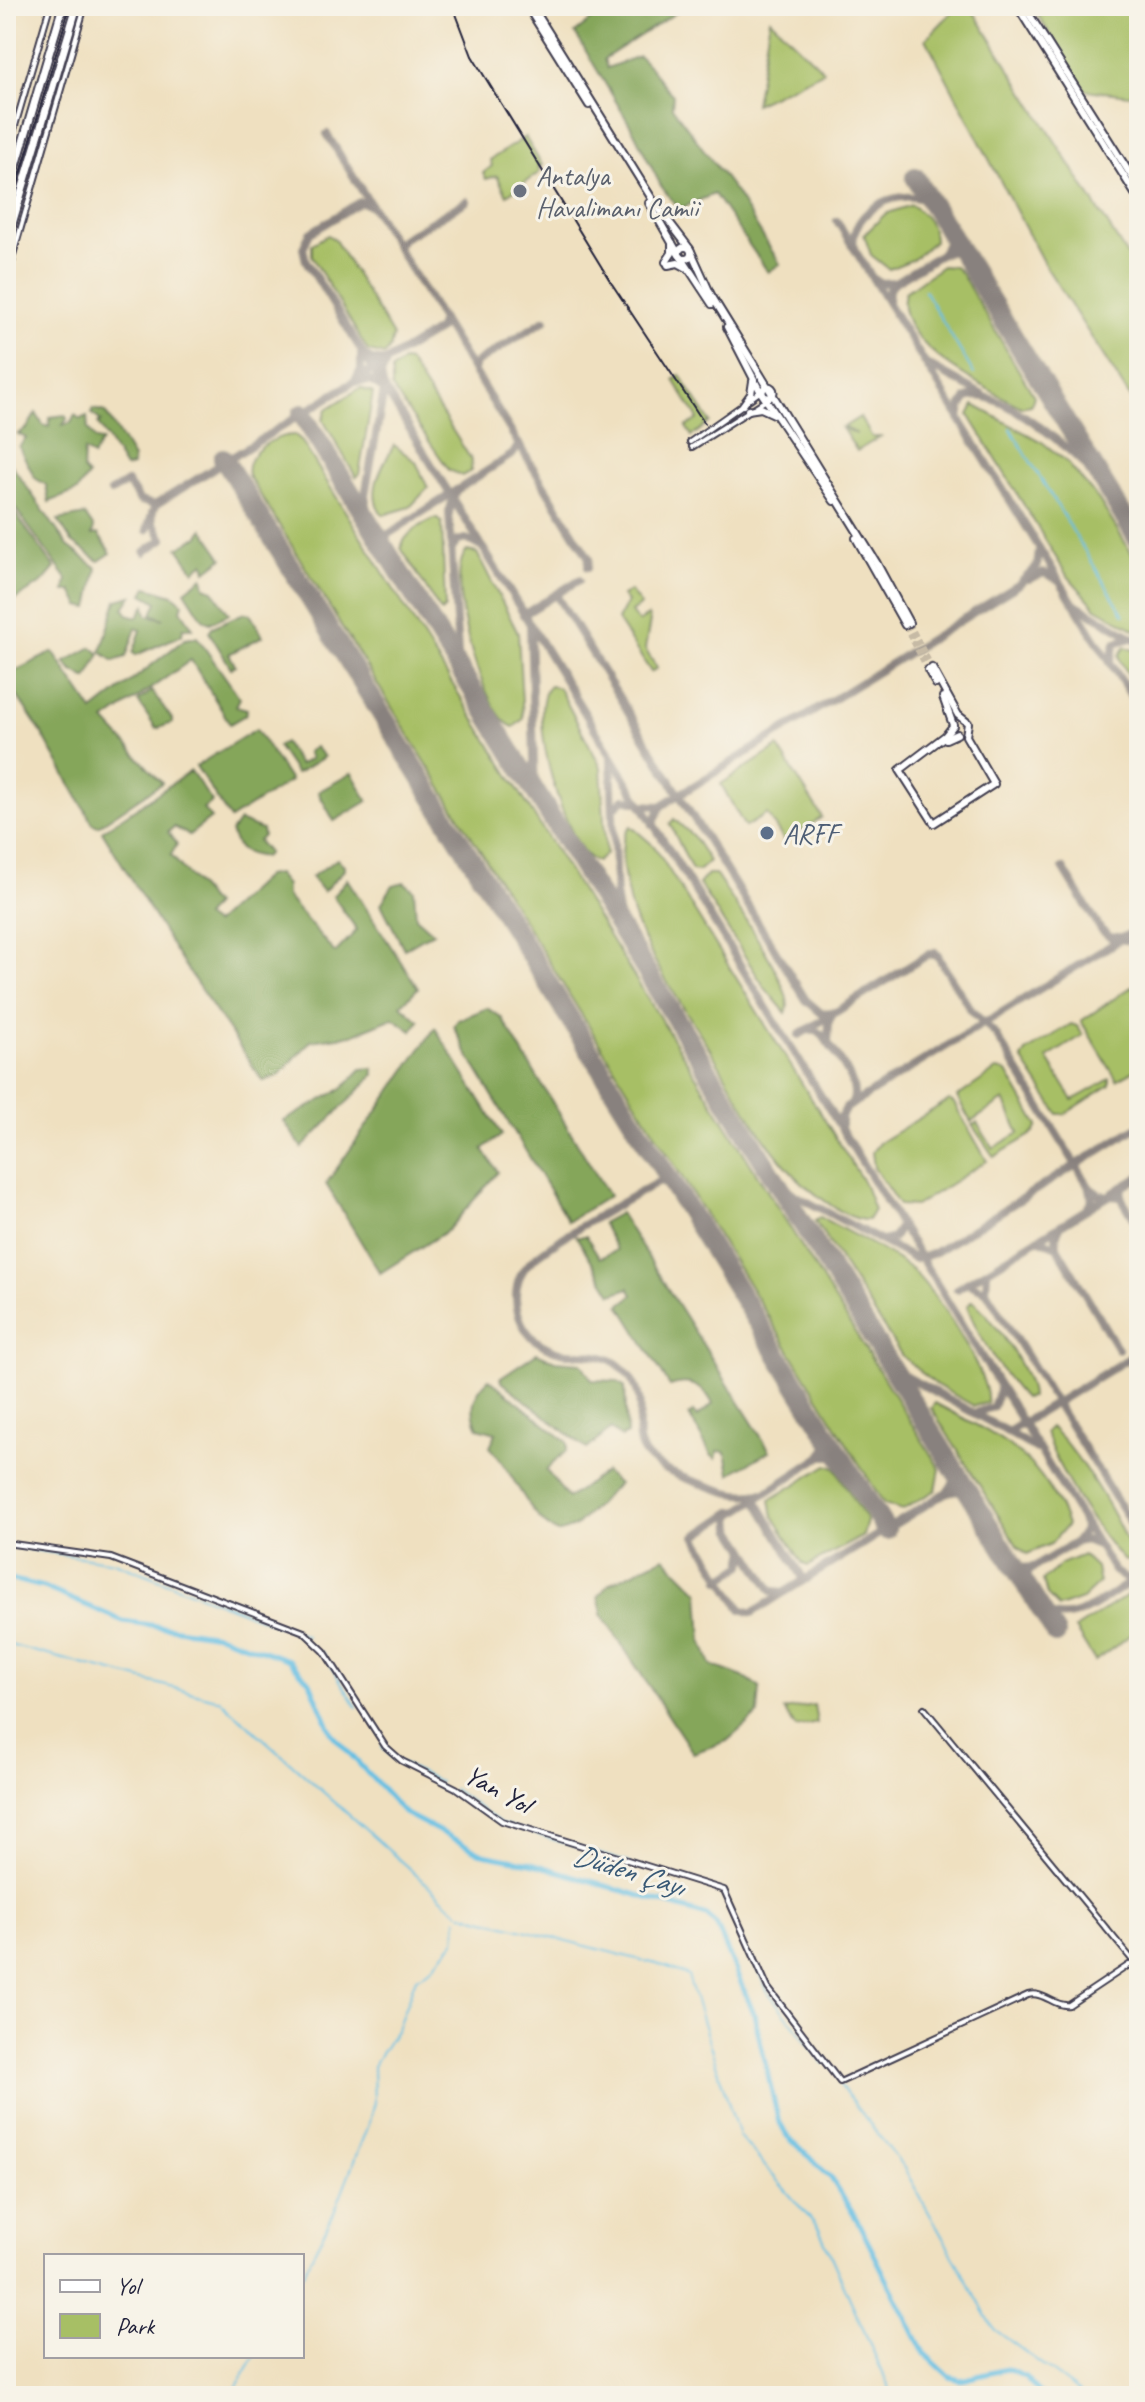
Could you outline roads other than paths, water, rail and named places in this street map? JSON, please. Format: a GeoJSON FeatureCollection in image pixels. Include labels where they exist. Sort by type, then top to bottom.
{"type":"FeatureCollection","features":[{"type":"Feature","properties":{"kind":"highway"},"geometry":{"type":"LineString","coordinates":[[6,200],[63,6]]}},
{"type":"Feature","properties":{"kind":"highway"},"geometry":{"type":"LineString","coordinates":[[6,244],[77,6]]}},
{"type":"Feature","properties":{"kind":"main road"},"geometry":{"type":"LineString","coordinates":[[530,6],[654,202],[690,249],[711,295],[766,393],[907,624],[752,373],[530,6]]}},
{"type":"Feature","properties":{"kind":"main road"},"geometry":{"type":"LineString","coordinates":[[1017,6],[1139,200]]}},
{"type":"Feature","properties":{"kind":"main road"},"geometry":{"type":"LineString","coordinates":[[1024,6],[1139,188]]}},
{"type":"Feature","properties":{"kind":"main road"},"geometry":{"type":"LineString","coordinates":[[668,232],[672,250],[667,264],[680,264],[695,276]]}},
{"type":"Feature","properties":{"kind":"main road"},"geometry":{"type":"LineString","coordinates":[[682,255],[690,249]]}},
{"type":"Feature","properties":{"kind":"main road"},"geometry":{"type":"LineString","coordinates":[[752,373],[753,390],[746,407],[766,409],[786,425]]}},
{"type":"Feature","properties":{"kind":"main road"},"geometry":{"type":"LineString","coordinates":[[957,734],[953,725],[952,713],[930,669],[969,725],[967,733],[993,787],[936,822],[931,821],[900,771],[945,736],[953,725],[964,719]]}},
{"type":"Feature","properties":{"kind":"main road"},"geometry":{"type":"LineString","coordinates":[[912,759],[957,734],[967,733]]}},
{"type":"Feature","properties":{"kind":"street"},"geometry":{"type":"LineString","coordinates":[[6,157],[50,6]]}},
{"type":"Feature","properties":{"kind":"street"},"geometry":{"type":"LineString","coordinates":[[7,274],[8,260],[85,6]]}},
{"type":"Feature","properties":{"kind":"street"},"geometry":{"type":"LineString","coordinates":[[691,444],[766,393]]}},
{"type":"Feature","properties":{"kind":"street"},"geometry":{"type":"LineString","coordinates":[[746,407],[766,393]]}},
{"type":"Feature","properties":{"kind":"street","name":"Yan Yol"},"geometry":{"type":"LineString","coordinates":[[6,1543],[111,1558],[297,1629],[324,1651],[388,1751],[402,1761],[456,1788],[502,1821],[721,1887],[733,1903],[768,1988],[840,2082],[1028,1995],[1037,1994],[1060,2005],[1069,2005],[1137,1966]]}},
{"type":"Feature","properties":{"kind":"street"},"geometry":{"type":"LineString","coordinates":[[924,1708],[1137,1966]]}},
{"type":"Feature","properties":{"kind":"waterway"},"geometry":{"type":"LineString","coordinates":[[924,290],[974,374]]}},
{"type":"Feature","properties":{"kind":"waterway"},"geometry":{"type":"LineString","coordinates":[[1010,428],[1124,615]]}},
{"type":"Feature","properties":{"kind":"waterway"},"geometry":{"type":"LineString","coordinates":[[6,1546],[114,1562],[306,1636]]}},
{"type":"Feature","properties":{"kind":"waterway","name":"Düden Çayı"},"geometry":{"type":"LineString","coordinates":[[6,1578],[43,1587],[123,1621],[218,1635],[289,1660],[310,1682],[332,1734],[404,1813],[483,1854],[531,1863],[707,1916],[716,1924],[754,2014],[778,2119],[787,2136],[831,2178],[857,2220],[924,2353],[950,2377],[961,2380],[1007,2369],[1025,2377],[1043,2396]]}},
{"type":"Feature","properties":{"kind":"waterway"},"geometry":{"type":"LineString","coordinates":[[6,1644],[220,1700],[459,1913]]}},
{"type":"Feature","properties":{"kind":"waterway"},"geometry":{"type":"LineString","coordinates":[[322,1652],[357,1707]]}},
{"type":"Feature","properties":{"kind":"waterway"},"geometry":{"type":"LineString","coordinates":[[382,1746],[394,1760],[440,1782]]}},
{"type":"Feature","properties":{"kind":"waterway"},"geometry":{"type":"LineString","coordinates":[[453,1789],[500,1823],[629,1863]]}},
{"type":"Feature","properties":{"kind":"waterway"},"geometry":{"type":"LineString","coordinates":[[462,1914],[668,1967],[688,1976],[739,2136],[819,2229],[893,2396]]}},
{"type":"Feature","properties":{"kind":"waterway"},"geometry":{"type":"LineString","coordinates":[[304,2271],[334,2213],[369,2122],[374,2102],[373,2066],[397,2029],[416,1978],[432,1968],[455,1941],[457,1919]]}},
{"type":"Feature","properties":{"kind":"waterway"},"geometry":{"type":"LineString","coordinates":[[753,1960],[768,1992],[824,2064]]}},
{"type":"Feature","properties":{"kind":"waterway"},"geometry":{"type":"LineString","coordinates":[[840,2085],[904,2168],[994,2329],[1085,2396]]}},
{"type":"Feature","properties":{"kind":"waterway"},"geometry":{"type":"LineString","coordinates":[[231,2396],[254,2358]]}},
{"type":"Feature","properties":{"kind":"tunnel"},"geometry":{"type":"LineString","coordinates":[[909,623],[932,668]]}},
{"type":"Feature","properties":{"kind":"tunnel"},"geometry":{"type":"LineString","coordinates":[[905,625],[928,670]]}},
{"type":"Feature","properties":{"kind":"tram line"},"geometry":{"type":"LineString","coordinates":[[6,224],[70,6]]}},
{"type":"Feature","properties":{"kind":"tram line"},"geometry":{"type":"LineString","coordinates":[[453,6],[472,56],[612,284],[705,424]]}},
{"type":"Feature","properties":{"kind":"place","name":"Antalya Havalimanı Camii"},"geometry":{"type":"Point","coordinates":[520,191]}},
{"type":"Feature","properties":{"kind":"place","name":"ARFF"},"geometry":{"type":"Point","coordinates":[767,833]}}]}
